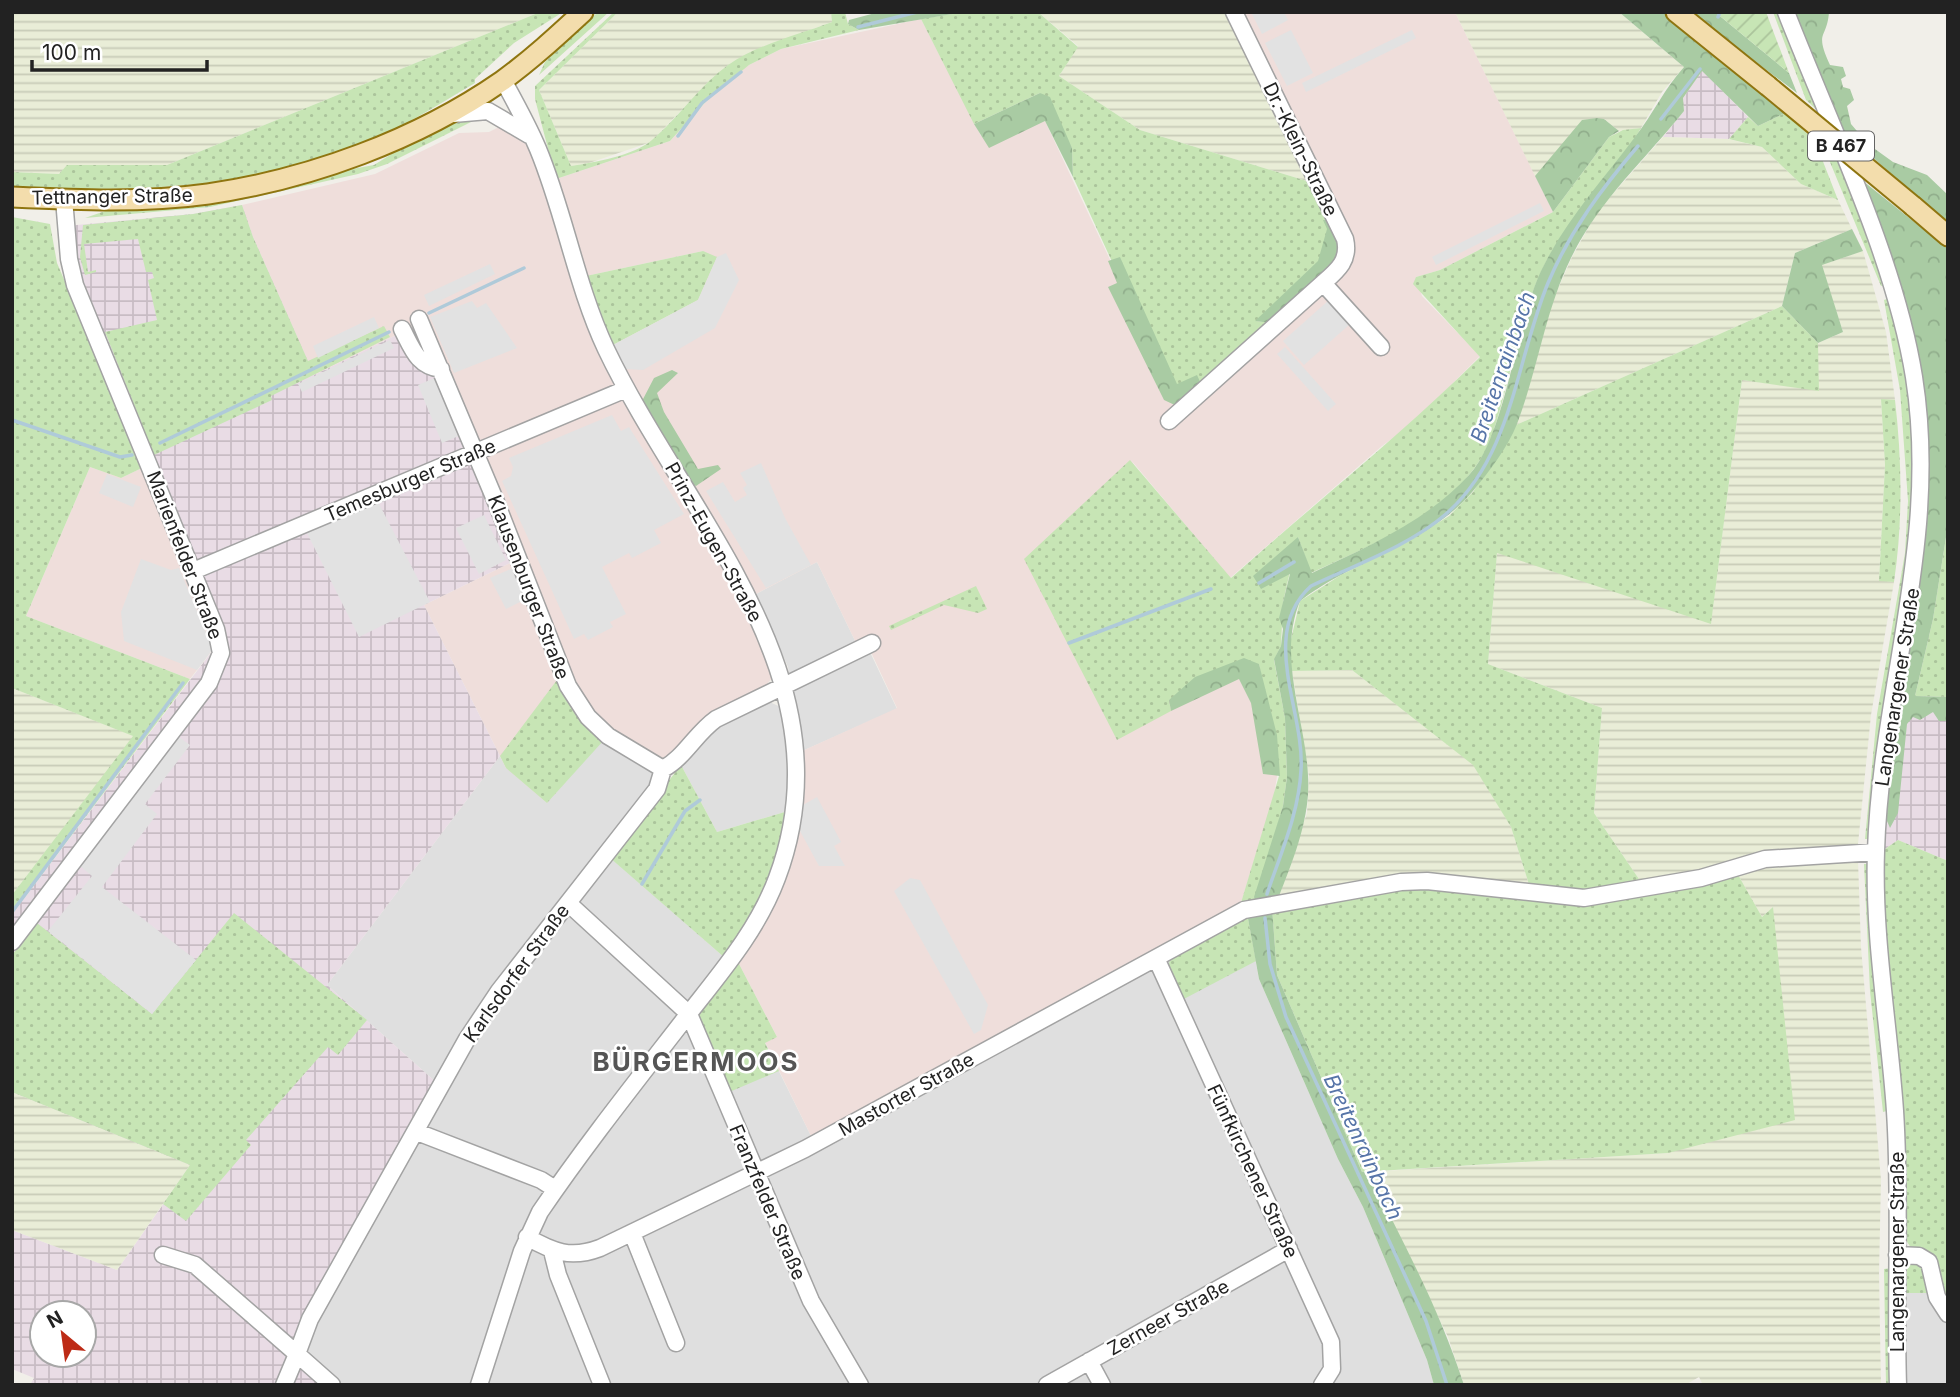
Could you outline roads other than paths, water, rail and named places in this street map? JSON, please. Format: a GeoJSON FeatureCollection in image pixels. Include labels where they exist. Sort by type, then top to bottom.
{"type":"FeatureCollection","features":[{"type":"Feature","properties":{"kind":"main road","name":"Tettnanger Straße"},"geometry":{"type":"LineString","coordinates":[[12,197],[166,197],[244,187],[346,159],[440,116],[503,80],[583,12]]}},
{"type":"Feature","properties":{"kind":"main road","name":"B 467"},"geometry":{"type":"LineString","coordinates":[[1676,12],[1948,236]]}},
{"type":"Feature","properties":{"kind":"street","name":"Dr.-Klein-Straße"},"geometry":{"type":"LineString","coordinates":[[1169,421],[1323,283],[1345,259],[1345,239],[1234,12]]}},
{"type":"Feature","properties":{"kind":"street","name":"Langenargener Straße"},"geometry":{"type":"LineString","coordinates":[[1786,12],[1893,292],[1907,342],[1917,404],[1921,453],[1918,549],[1881,782],[1876,852],[1882,981],[1897,1148],[1898,1385]]}},
{"type":"Feature","properties":{"kind":"street","name":"Prinz-Eugen-Straße"},"geometry":{"type":"LineString","coordinates":[[479,1385],[527,1237],[555,1189],[756,923],[780,868],[790,827],[796,780],[785,686],[773,650],[740,580],[626,389],[589,308],[533,138],[503,80]]}},
{"type":"Feature","properties":{"kind":"street"},"geometry":{"type":"LineString","coordinates":[[440,116],[488,111],[533,138]]}},
{"type":"Feature","properties":{"kind":"street","name":"Marienfelder Straße"},"geometry":{"type":"LineString","coordinates":[[12,942],[194,703],[218,667],[219,638],[75,285],[69,259],[64,199]]}},
{"type":"Feature","properties":{"kind":"street"},"geometry":{"type":"LineString","coordinates":[[1323,283],[1381,347]]}},
{"type":"Feature","properties":{"kind":"street","name":"Klausenburger Straße"},"geometry":{"type":"LineString","coordinates":[[419,319],[476,453],[561,670],[577,702],[608,736],[663,769]]}},
{"type":"Feature","properties":{"kind":"street"},"geometry":{"type":"LineString","coordinates":[[402,329],[418,360],[430,368],[441,369]]}},
{"type":"Feature","properties":{"kind":"street","name":"Temesburger Straße"},"geometry":{"type":"LineString","coordinates":[[193,571],[626,389]]}},
{"type":"Feature","properties":{"kind":"street","name":"Karlsdorfer Straße"},"geometry":{"type":"LineString","coordinates":[[284,1385],[310,1320],[467,1039],[499,991],[657,789],[663,769],[673,764],[697,734],[716,719],[872,643]]}},
{"type":"Feature","properties":{"kind":"street","name":"Mastorter Straße"},"geometry":{"type":"LineString","coordinates":[[527,1237],[552,1251],[566,1255],[585,1254],[632,1233],[755,1174],[1254,907],[1401,882],[1427,881],[1584,898],[1701,878],[1765,859],[1876,852]]}},
{"type":"Feature","properties":{"kind":"street"},"geometry":{"type":"LineString","coordinates":[[568,903],[689,1014]]}},
{"type":"Feature","properties":{"kind":"street","name":"Fünfkirchener Straße"},"geometry":{"type":"LineString","coordinates":[[1156,958],[1331,1342],[1334,1355],[1332,1368],[1322,1385]]}},
{"type":"Feature","properties":{"kind":"street","name":"Franzfelder Straße"},"geometry":{"type":"LineString","coordinates":[[689,1014],[810,1301],[860,1385]]}},
{"type":"Feature","properties":{"kind":"street"},"geometry":{"type":"LineString","coordinates":[[417,1132],[541,1180],[555,1189]]}},
{"type":"Feature","properties":{"kind":"street"},"geometry":{"type":"LineString","coordinates":[[632,1233],[676,1343]]}},
{"type":"Feature","properties":{"kind":"street","name":"Zerneer Straße"},"geometry":{"type":"LineString","coordinates":[[1047,1385],[1289,1249]]}},
{"type":"Feature","properties":{"kind":"street"},"geometry":{"type":"LineString","coordinates":[[552,1251],[558,1275],[602,1385]]}},
{"type":"Feature","properties":{"kind":"street"},"geometry":{"type":"LineString","coordinates":[[163,1255],[195,1265],[332,1385]]}},
{"type":"Feature","properties":{"kind":"street"},"geometry":{"type":"LineString","coordinates":[[1897,1255],[1919,1256],[1929,1262],[1937,1297],[1948,1314]]}},
{"type":"Feature","properties":{"kind":"street"},"geometry":{"type":"LineString","coordinates":[[1090,1361],[1102,1385]]}},
{"type":"Feature","properties":{"kind":"waterway"},"geometry":{"type":"LineString","coordinates":[[858,27],[917,12]]}},
{"type":"Feature","properties":{"kind":"waterway"},"geometry":{"type":"LineString","coordinates":[[1718,17],[1720,12]]}},
{"type":"Feature","properties":{"kind":"waterway"},"geometry":{"type":"LineString","coordinates":[[1661,119],[1700,69]]}},
{"type":"Feature","properties":{"kind":"waterway"},"geometry":{"type":"LineString","coordinates":[[678,136],[702,103],[741,72]]}},
{"type":"Feature","properties":{"kind":"waterway","name":"Breitenrainbach"},"geometry":{"type":"LineString","coordinates":[[1267,894],[1297,802],[1301,770],[1286,650],[1288,627],[1296,605],[1311,586],[1415,536],[1446,514],[1468,490],[1486,464],[1499,435],[1537,313],[1557,264],[1588,211],[1638,146]]}},
{"type":"Feature","properties":{"kind":"waterway"},"geometry":{"type":"LineString","coordinates":[[429,313],[524,268]]}},
{"type":"Feature","properties":{"kind":"waterway"},"geometry":{"type":"LineString","coordinates":[[160,443],[389,332]]}},
{"type":"Feature","properties":{"kind":"waterway"},"geometry":{"type":"LineString","coordinates":[[12,420],[120,457],[132,455]]}},
{"type":"Feature","properties":{"kind":"waterway","name":"Breitenrainbach"},"geometry":{"type":"LineString","coordinates":[[1259,583],[1294,562]]}},
{"type":"Feature","properties":{"kind":"waterway","name":"Breitenrainbach"},"geometry":{"type":"LineString","coordinates":[[1069,643],[1211,589]]}},
{"type":"Feature","properties":{"kind":"waterway"},"geometry":{"type":"LineString","coordinates":[[12,912],[183,683]]}},
{"type":"Feature","properties":{"kind":"waterway","name":"Breitenrainbach"},"geometry":{"type":"LineString","coordinates":[[642,884],[685,811],[700,800]]}},
{"type":"Feature","properties":{"kind":"waterway","name":"Breitenrainbach"},"geometry":{"type":"LineString","coordinates":[[1265,918],[1270,964],[1286,1017],[1426,1321],[1447,1385]]}},
{"type":"Feature","properties":{"kind":"district","name":"BÜRGERMOOS"},"geometry":{"type":"Point","coordinates":[696,1062]}}]}
